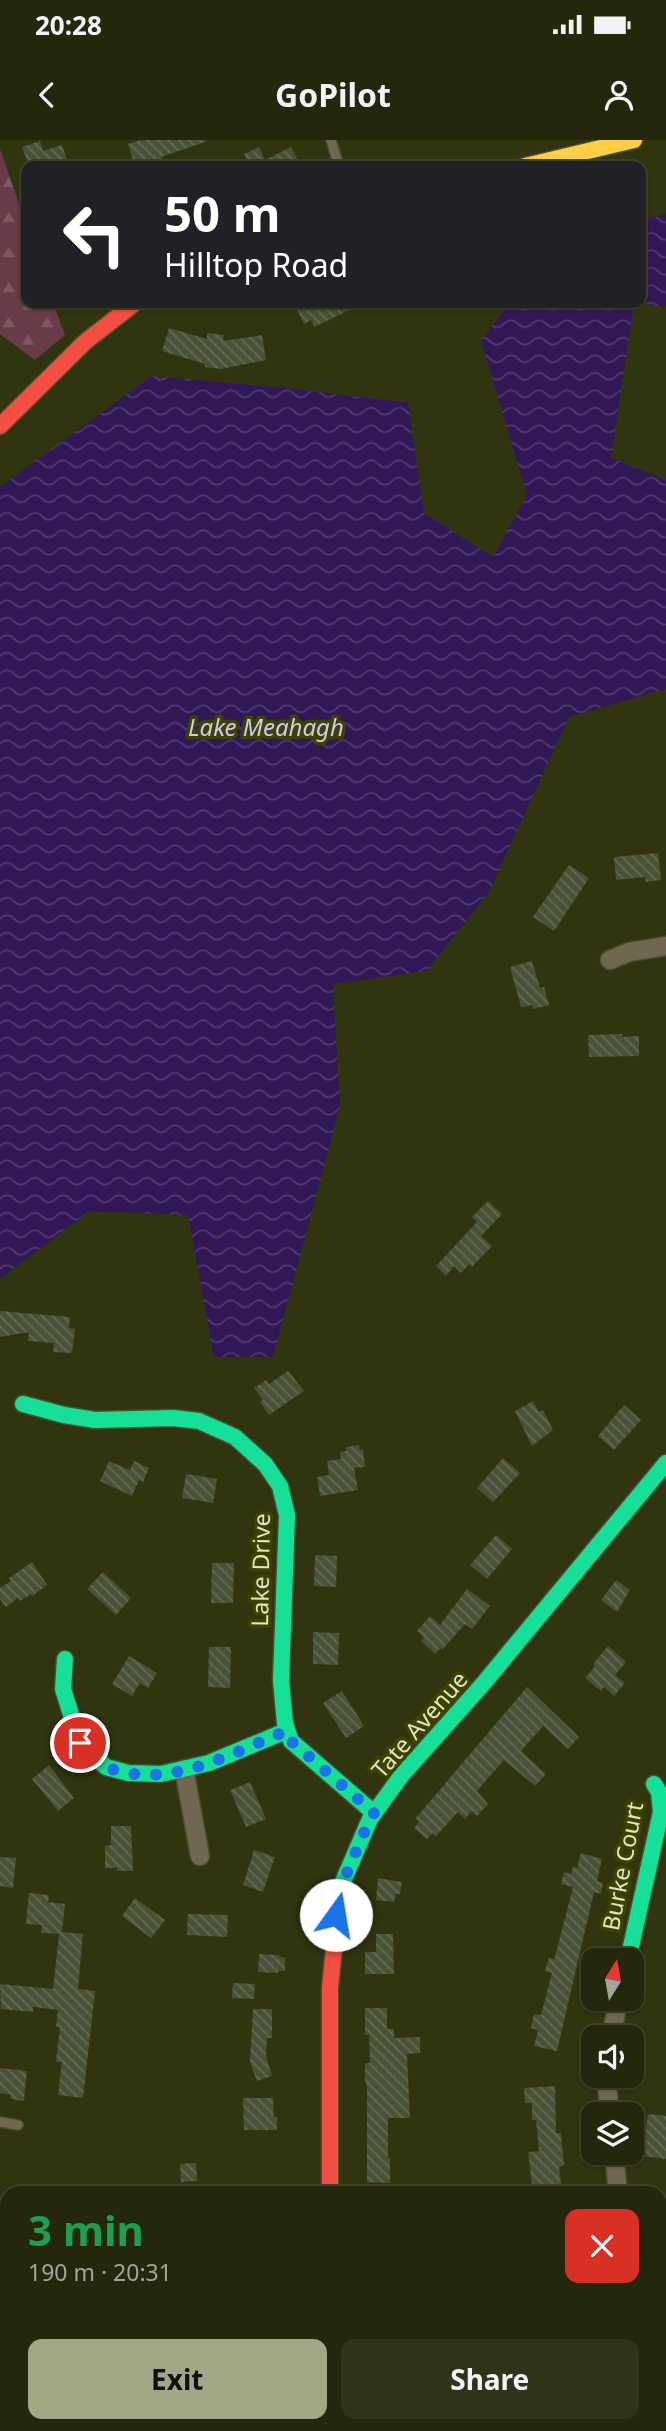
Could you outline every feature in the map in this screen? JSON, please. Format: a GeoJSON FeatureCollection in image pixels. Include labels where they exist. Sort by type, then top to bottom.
{"type":"FeatureCollection","features":[{"type":"Feature","properties":{"kind":"street"},"geometry":{"type":"LineString","coordinates":[[546,161],[634,140]]}},
{"type":"Feature","properties":{"kind":"street"},"geometry":{"type":"LineString","coordinates":[[0,426],[85,342],[129,308]]}},
{"type":"Feature","properties":{"kind":"street"},"geometry":{"type":"LineString","coordinates":[[610,960],[629,952],[666,946]]}},
{"type":"Feature","properties":{"kind":"street","name":"Lake Drive"},"geometry":{"type":"LineString","coordinates":[[23,1405],[59,1416],[107,1421],[185,1418],[219,1428],[236,1437],[258,1455],[275,1478],[284,1498],[288,1532],[281,1636],[282,1709],[286,1731]]}},
{"type":"Feature","properties":{"kind":"street","name":"Tate Avenue"},"geometry":{"type":"LineString","coordinates":[[330,2186],[330,1988],[336,1915],[342,1884],[370,1819],[401,1776],[482,1684],[666,1463]]}},
{"type":"Feature","properties":{"kind":"street"},"geometry":{"type":"LineString","coordinates":[[65,1659],[63,1689],[80,1743],[106,1767],[128,1773],[161,1774],[209,1763],[286,1731],[291,1741],[374,1813]]}},
{"type":"Feature","properties":{"kind":"street"},"geometry":{"type":"LineString","coordinates":[[184,1769],[200,1856]]}},
{"type":"Feature","properties":{"kind":"street","name":"Burke Court"},"geometry":{"type":"LineString","coordinates":[[631,1948],[661,1812],[659,1792],[654,1784]]}},
{"type":"Feature","properties":{"kind":"street"},"geometry":{"type":"LineString","coordinates":[[615,2165],[617,2186]]}},
{"type":"Feature","properties":{"kind":"lane"},"geometry":{"type":"LineString","coordinates":[[331,140],[337,161]]}},
{"type":"Feature","properties":{"kind":"lane"},"geometry":{"type":"LineString","coordinates":[[0,2122],[18,2125]]}},
{"type":"Feature","properties":{"kind":"green space"},"geometry":{"type":"Polygon","coordinates":[[[0,149],[21,210],[21,308],[55,308],[65,335],[35,360],[0,334],[0,149]]]}},
{"type":"Feature","properties":{"kind":"water"},"geometry":{"type":"Polygon","coordinates":[[[666,213],[666,307],[646,304],[646,221],[666,213]]]}},
{"type":"Feature","properties":{"kind":"water","name":"Lake Meahagh"},"geometry":{"type":"Polygon","coordinates":[[[506,308],[633,308],[611,458],[666,480],[666,689],[569,717],[489,892],[427,971],[333,984],[340,1107],[273,1357],[214,1357],[188,1215],[90,1211],[0,1279],[0,487],[152,376],[408,403],[424,513],[493,557],[527,495],[481,341],[506,308]]]}},
{"type":"Feature","properties":{"kind":"building"},"geometry":{"type":"Polygon","coordinates":[[[140,140],[205,140],[161,157],[163,161],[133,161],[128,144],[140,140]]]}},
{"type":"Feature","properties":{"kind":"building"},"geometry":{"type":"Polygon","coordinates":[[[40,141],[43,151],[62,145],[67,161],[27,161],[22,147],[40,141]]]}},
{"type":"Feature","properties":{"kind":"building"},"geometry":{"type":"Polygon","coordinates":[[[259,147],[265,160],[291,147],[298,161],[247,161],[244,154],[259,147]]]}},
{"type":"Feature","properties":{"kind":"building"},"geometry":{"type":"Polygon","coordinates":[[[296,308],[354,308],[314,327],[311,320],[304,324],[296,308]]]}},
{"type":"Feature","properties":{"kind":"building"},"geometry":{"type":"Polygon","coordinates":[[[169,328],[207,339],[207,333],[224,335],[223,341],[262,335],[266,360],[221,369],[205,367],[205,364],[162,351],[169,328]]]}},
{"type":"Feature","properties":{"kind":"building"},"geometry":{"type":"Polygon","coordinates":[[[658,853],[661,880],[646,882],[645,877],[616,880],[614,857],[658,853]]]}},
{"type":"Feature","properties":{"kind":"building"},"geometry":{"type":"Polygon","coordinates":[[[569,865],[589,878],[554,931],[533,917],[569,865]]]}},
{"type":"Feature","properties":{"kind":"building"},"geometry":{"type":"Polygon","coordinates":[[[532,961],[540,988],[544,987],[549,1005],[533,1009],[532,1005],[521,1007],[510,967],[532,961]]]}},
{"type":"Feature","properties":{"kind":"building"},"geometry":{"type":"Polygon","coordinates":[[[622,1034],[622,1037],[639,1036],[639,1056],[589,1057],[588,1035],[622,1034]]]}},
{"type":"Feature","properties":{"kind":"building"},"geometry":{"type":"Polygon","coordinates":[[[488,1201],[502,1214],[481,1236],[492,1246],[472,1267],[469,1264],[461,1273],[454,1266],[446,1276],[436,1266],[477,1222],[472,1217],[488,1201]]]}},
{"type":"Feature","properties":{"kind":"building"},"geometry":{"type":"Polygon","coordinates":[[[0,1311],[70,1317],[69,1328],[75,1329],[72,1353],[53,1352],[54,1343],[28,1341],[29,1332],[0,1337],[0,1311]]]}},
{"type":"Feature","properties":{"kind":"building"},"geometry":{"type":"Polygon","coordinates":[[[288,1371],[304,1391],[269,1415],[254,1388],[266,1380],[269,1384],[288,1371]]]}},
{"type":"Feature","properties":{"kind":"building"},"geometry":{"type":"Polygon","coordinates":[[[533,1401],[539,1412],[543,1410],[553,1430],[532,1446],[515,1411],[533,1401]]]}},
{"type":"Feature","properties":{"kind":"building"},"geometry":{"type":"Polygon","coordinates":[[[624,1405],[641,1420],[614,1450],[598,1436],[624,1405]]]}},
{"type":"Feature","properties":{"kind":"building"},"geometry":{"type":"Polygon","coordinates":[[[359,1445],[360,1450],[363,1449],[365,1467],[354,1468],[358,1490],[320,1496],[317,1477],[329,1475],[327,1461],[341,1459],[340,1452],[346,1451],[346,1447],[359,1445]]]}},
{"type":"Feature","properties":{"kind":"building"},"geometry":{"type":"Polygon","coordinates":[[[503,1458],[520,1473],[493,1502],[477,1488],[503,1458]]]}},
{"type":"Feature","properties":{"kind":"building"},"geometry":{"type":"Polygon","coordinates":[[[109,1461],[130,1470],[134,1461],[149,1468],[143,1482],[139,1480],[132,1496],[100,1481],[109,1461]]]}},
{"type":"Feature","properties":{"kind":"building"},"geometry":{"type":"Polygon","coordinates":[[[186,1474],[217,1479],[213,1503],[182,1498],[186,1474]]]}},
{"type":"Feature","properties":{"kind":"building"},"geometry":{"type":"Polygon","coordinates":[[[496,1535],[512,1549],[487,1579],[470,1565],[496,1535]]]}},
{"type":"Feature","properties":{"kind":"building"},"geometry":{"type":"Polygon","coordinates":[[[315,1555],[337,1556],[336,1587],[314,1586],[315,1555]]]}},
{"type":"Feature","properties":{"kind":"building"},"geometry":{"type":"Polygon","coordinates":[[[32,1562],[47,1585],[32,1596],[31,1594],[20,1601],[18,1598],[6,1607],[0,1599],[0,1588],[32,1562]]]}},
{"type":"Feature","properties":{"kind":"building"},"geometry":{"type":"Polygon","coordinates":[[[212,1563],[234,1563],[233,1603],[211,1603],[212,1563]]]}},
{"type":"Feature","properties":{"kind":"building"},"geometry":{"type":"Polygon","coordinates":[[[103,1572],[131,1598],[116,1615],[87,1589],[103,1572]]]}},
{"type":"Feature","properties":{"kind":"building"},"geometry":{"type":"Polygon","coordinates":[[[616,1580],[630,1590],[617,1612],[601,1600],[616,1580]]]}},
{"type":"Feature","properties":{"kind":"building"},"geometry":{"type":"Polygon","coordinates":[[[467,1589],[490,1606],[472,1629],[465,1624],[442,1650],[440,1648],[435,1654],[421,1641],[424,1637],[417,1631],[430,1616],[440,1625],[467,1589]]]}},
{"type":"Feature","properties":{"kind":"building"},"geometry":{"type":"Polygon","coordinates":[[[313,1632],[339,1633],[338,1665],[313,1664],[313,1632]]]}},
{"type":"Feature","properties":{"kind":"building"},"geometry":{"type":"Polygon","coordinates":[[[608,1646],[626,1662],[615,1675],[625,1683],[614,1696],[604,1687],[601,1691],[585,1678],[608,1646]]]}},
{"type":"Feature","properties":{"kind":"building"},"geometry":{"type":"Polygon","coordinates":[[[209,1647],[231,1647],[230,1688],[208,1687],[209,1647]]]}},
{"type":"Feature","properties":{"kind":"building"},"geometry":{"type":"Polygon","coordinates":[[[129,1656],[157,1673],[148,1688],[140,1683],[132,1696],[112,1684],[129,1656]]]}},
{"type":"Feature","properties":{"kind":"building"},"geometry":{"type":"Polygon","coordinates":[[[527,1687],[579,1737],[568,1749],[543,1726],[521,1751],[546,1774],[535,1786],[504,1760],[477,1791],[488,1804],[477,1816],[472,1811],[465,1819],[458,1812],[436,1836],[433,1833],[427,1839],[414,1828],[419,1822],[415,1819],[527,1687]]]}},
{"type":"Feature","properties":{"kind":"building"},"geometry":{"type":"Polygon","coordinates":[[[342,1691],[364,1726],[346,1738],[323,1703],[342,1691]]]}},
{"type":"Feature","properties":{"kind":"building"},"geometry":{"type":"Polygon","coordinates":[[[49,1765],[74,1798],[58,1811],[32,1779],[49,1765]]]}},
{"type":"Feature","properties":{"kind":"building"},"geometry":{"type":"Polygon","coordinates":[[[250,1782],[266,1819],[246,1827],[230,1790],[250,1782]]]}},
{"type":"Feature","properties":{"kind":"building"},"geometry":{"type":"Polygon","coordinates":[[[111,1826],[131,1826],[133,1871],[105,1868],[105,1846],[111,1845],[111,1826]]]}},
{"type":"Feature","properties":{"kind":"building"},"geometry":{"type":"Polygon","coordinates":[[[254,1850],[275,1857],[263,1892],[243,1885],[254,1850]]]}},
{"type":"Feature","properties":{"kind":"building"},"geometry":{"type":"Polygon","coordinates":[[[581,1853],[602,1859],[597,1881],[603,1883],[601,1894],[594,1892],[557,2051],[534,2046],[538,2030],[531,2028],[534,2014],[541,2015],[552,1973],[545,1971],[549,1958],[555,1957],[573,1887],[561,1884],[564,1872],[571,1874],[573,1867],[577,1868],[581,1853]]]}},
{"type":"Feature","properties":{"kind":"building"},"geometry":{"type":"Polygon","coordinates":[[[0,1857],[16,1858],[13,1888],[0,1886],[0,1857]]]}},
{"type":"Feature","properties":{"kind":"building"},"geometry":{"type":"Polygon","coordinates":[[[378,1878],[402,1882],[400,1894],[396,1894],[394,1902],[376,1900],[378,1878]]]}},
{"type":"Feature","properties":{"kind":"building"},"geometry":{"type":"Polygon","coordinates":[[[29,1893],[49,1895],[48,1902],[65,1904],[62,1932],[83,1934],[78,1989],[95,1991],[83,2098],[58,2095],[62,2062],[56,2062],[60,2027],[56,2027],[58,2010],[33,2007],[33,2012],[1,2009],[0,1984],[53,1989],[59,1934],[41,1933],[42,1925],[26,1924],[29,1893]]]}},
{"type":"Feature","properties":{"kind":"building"},"geometry":{"type":"Polygon","coordinates":[[[135,1898],[165,1920],[151,1938],[122,1916],[135,1898]]]}},
{"type":"Feature","properties":{"kind":"building"},"geometry":{"type":"Polygon","coordinates":[[[188,1914],[228,1915],[227,1937],[187,1935],[188,1914]]]}},
{"type":"Feature","properties":{"kind":"building"},"geometry":{"type":"Polygon","coordinates":[[[376,1934],[393,1934],[394,1974],[365,1974],[365,1952],[376,1952],[376,1934]]]}},
{"type":"Feature","properties":{"kind":"building"},"geometry":{"type":"Polygon","coordinates":[[[259,1954],[285,1958],[285,1971],[258,1972],[259,1954]]]}},
{"type":"Feature","properties":{"kind":"building"},"geometry":{"type":"Polygon","coordinates":[[[233,1983],[255,1984],[254,1999],[232,1998],[233,1983]]]}},
{"type":"Feature","properties":{"kind":"building"},"geometry":{"type":"Polygon","coordinates":[[[365,2008],[387,2008],[387,2029],[394,2029],[394,2038],[420,2037],[420,2053],[407,2054],[410,2118],[388,2118],[390,2183],[367,2182],[365,2063],[370,2063],[369,2035],[365,2035],[365,2008]]]}},
{"type":"Feature","properties":{"kind":"building"},"geometry":{"type":"Polygon","coordinates":[[[253,2009],[272,2009],[272,2038],[267,2038],[266,2056],[272,2076],[257,2081],[250,2061],[253,2009]]]}},
{"type":"Feature","properties":{"kind":"building"},"geometry":{"type":"Polygon","coordinates":[[[0,2068],[27,2071],[24,2101],[11,2099],[11,2095],[0,2093],[0,2068]]]}},
{"type":"Feature","properties":{"kind":"building"},"geometry":{"type":"Polygon","coordinates":[[[555,2086],[556,2133],[561,2133],[564,2166],[559,2167],[561,2186],[532,2186],[528,2152],[539,2151],[536,2120],[532,2120],[532,2103],[525,2103],[524,2088],[555,2086]]]}},
{"type":"Feature","properties":{"kind":"building"},"geometry":{"type":"Polygon","coordinates":[[[243,2098],[273,2098],[277,2130],[244,2130],[243,2098]]]}},
{"type":"Feature","properties":{"kind":"building"},"geometry":{"type":"Polygon","coordinates":[[[648,2114],[666,2116],[666,2159],[644,2156],[648,2114]]]}},
{"type":"Feature","properties":{"kind":"building"},"geometry":{"type":"Polygon","coordinates":[[[196,2163],[197,2181],[181,2182],[180,2164],[196,2163]]]}},
{"type":"Feature","properties":{"kind":"traffic: fast"},"geometry":{"type":"LineString","coordinates":[[23,1404],[95,1420],[173,1418],[199,1421],[235,1437],[265,1464],[280,1486],[287,1515],[281,1680],[285,1723],[291,1741],[374,1813]]}},
{"type":"Feature","properties":{"kind":"traffic: fast"},"geometry":{"type":"LineString","coordinates":[[339,1898],[342,1884],[370,1819],[401,1776],[483,1684],[666,1463]]}},
{"type":"Feature","properties":{"kind":"traffic: fast"},"geometry":{"type":"LineString","coordinates":[[65,1659],[63,1689],[80,1743],[106,1767],[128,1773],[161,1774],[209,1763],[286,1731]]}},
{"type":"Feature","properties":{"kind":"traffic: fast"},"geometry":{"type":"LineString","coordinates":[[631,1948],[661,1812],[659,1792],[654,1784]]}},
{"type":"Feature","properties":{"kind":"traffic: slow"},"geometry":{"type":"LineString","coordinates":[[546,161],[634,140]]}},
{"type":"Feature","properties":{"kind":"traffic: jam"},"geometry":{"type":"LineString","coordinates":[[0,426],[85,342],[129,308]]}},
{"type":"Feature","properties":{"kind":"traffic: jam"},"geometry":{"type":"LineString","coordinates":[[330,2186],[330,1988],[339,1898]]}},
{"type":"Feature","properties":{"kind":"route"},"geometry":{"type":"LineString","coordinates":[[80,1743],[106,1767],[128,1773],[161,1774],[209,1763],[286,1731],[291,1741],[374,1813],[342,1884],[336,1915]]}}]}
